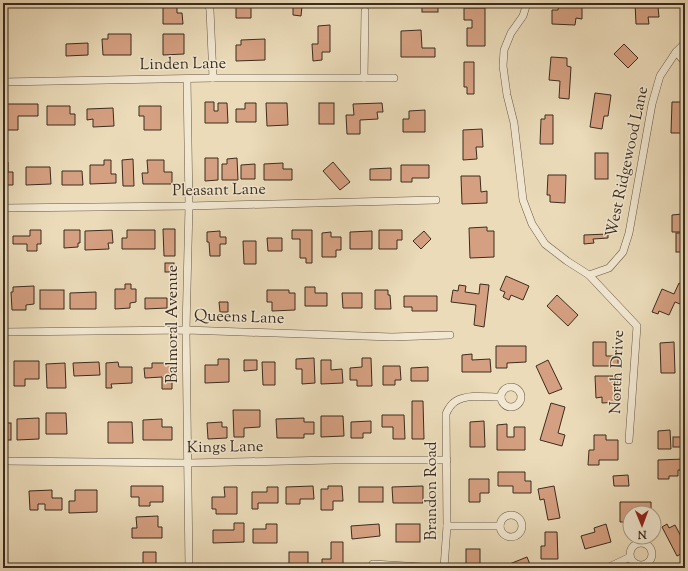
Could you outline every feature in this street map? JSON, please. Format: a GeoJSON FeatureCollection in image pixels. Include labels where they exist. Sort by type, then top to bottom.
{"type":"FeatureCollection","features":[{"type":"Feature","properties":{"kind":"street"},"geometry":{"type":"LineString","coordinates":[[208,3],[210,10],[213,78]]}},
{"type":"Feature","properties":{"kind":"street","name":"North Drive"},"geometry":{"type":"LineString","coordinates":[[527,3],[523,16],[512,33],[504,50],[503,66],[507,95],[514,123],[523,200],[532,224],[545,244],[589,275],[637,326],[629,440]]}},
{"type":"Feature","properties":{"kind":"street"},"geometry":{"type":"LineString","coordinates":[[364,78],[365,11]]}},
{"type":"Feature","properties":{"kind":"street","name":"West Ridgewood Lane"},"geometry":{"type":"LineString","coordinates":[[589,275],[609,268],[623,252],[629,233],[652,104],[660,76],[676,52],[685,43]]}},
{"type":"Feature","properties":{"kind":"street"},"geometry":{"type":"LineString","coordinates":[[676,52],[685,62]]}},
{"type":"Feature","properties":{"kind":"street","name":"Linden Lane"},"geometry":{"type":"LineString","coordinates":[[3,82],[213,78],[394,78]]}},
{"type":"Feature","properties":{"kind":"street","name":"Balmoral Avenue"},"geometry":{"type":"LineString","coordinates":[[187,79],[189,206],[186,330],[189,568]]}},
{"type":"Feature","properties":{"kind":"street","name":"Pleasant Lane"},"geometry":{"type":"LineString","coordinates":[[3,208],[189,206],[436,200]]}},
{"type":"Feature","properties":{"kind":"street","name":"Queens Lane"},"geometry":{"type":"LineString","coordinates":[[3,332],[186,330],[392,337],[450,336]]}},
{"type":"Feature","properties":{"kind":"street","name":"Brandon Road"},"geometry":{"type":"LineString","coordinates":[[444,568],[447,526],[446,414],[450,406],[455,401],[465,398],[501,397]]}},
{"type":"Feature","properties":{"kind":"street","name":"Kings Lane"},"geometry":{"type":"LineString","coordinates":[[3,461],[188,463],[334,460],[447,460]]}},
{"type":"Feature","properties":{"kind":"street"},"geometry":{"type":"LineString","coordinates":[[447,526],[500,526]]}},
{"type":"Feature","properties":{"kind":"street"},"geometry":{"type":"LineString","coordinates":[[607,568],[630,557]]}},
{"type":"Feature","properties":{"kind":"street"},"geometry":{"type":"LineString","coordinates":[[372,564],[439,568]]}},
{"type":"Feature","properties":{"kind":"street"},"geometry":{"type":"LineString","coordinates":[[189,568],[268,568]]}},
{"type":"Feature","properties":{"kind":"building"},"geometry":{"type":"Polygon","coordinates":[[[163,3],[177,3],[177,13],[182,13],[183,24],[163,24],[163,3]]]}},
{"type":"Feature","properties":{"kind":"building"},"geometry":{"type":"Polygon","coordinates":[[[236,3],[253,3],[253,7],[251,7],[251,18],[236,18],[236,3]]]}},
{"type":"Feature","properties":{"kind":"building"},"geometry":{"type":"Polygon","coordinates":[[[422,3],[438,3],[438,12],[422,12],[422,3]]]}},
{"type":"Feature","properties":{"kind":"building"},"geometry":{"type":"Polygon","coordinates":[[[559,3],[582,3],[582,19],[576,18],[575,25],[552,24],[552,10],[558,10],[559,3]]]}},
{"type":"Feature","properties":{"kind":"building"},"geometry":{"type":"Polygon","coordinates":[[[635,3],[654,3],[654,7],[658,7],[659,17],[648,17],[649,24],[636,24],[635,3]]]}},
{"type":"Feature","properties":{"kind":"building"},"geometry":{"type":"Polygon","coordinates":[[[293,5],[302,6],[301,16],[293,15],[293,5]]]}},
{"type":"Feature","properties":{"kind":"building"},"geometry":{"type":"Polygon","coordinates":[[[464,8],[485,8],[485,46],[467,46],[467,28],[472,28],[472,20],[464,20],[464,8]]]}},
{"type":"Feature","properties":{"kind":"building"},"geometry":{"type":"Polygon","coordinates":[[[330,25],[330,52],[322,52],[322,60],[313,61],[312,44],[318,44],[318,26],[330,25]]]}},
{"type":"Feature","properties":{"kind":"building"},"geometry":{"type":"Polygon","coordinates":[[[421,30],[422,48],[435,48],[435,57],[401,57],[401,31],[421,30]]]}},
{"type":"Feature","properties":{"kind":"building"},"geometry":{"type":"Polygon","coordinates":[[[108,34],[131,34],[131,55],[103,55],[102,39],[108,39],[108,34]]]}},
{"type":"Feature","properties":{"kind":"building"},"geometry":{"type":"Polygon","coordinates":[[[163,34],[184,34],[184,54],[163,55],[163,34]]]}},
{"type":"Feature","properties":{"kind":"building"},"geometry":{"type":"Polygon","coordinates":[[[265,39],[265,60],[236,61],[236,45],[241,45],[241,40],[265,39]]]}},
{"type":"Feature","properties":{"kind":"building"},"geometry":{"type":"Polygon","coordinates":[[[88,43],[88,55],[66,56],[66,44],[88,43]]]}},
{"type":"Feature","properties":{"kind":"building"},"geometry":{"type":"Polygon","coordinates":[[[624,44],[638,58],[628,68],[614,54],[624,44]]]}},
{"type":"Feature","properties":{"kind":"building"},"geometry":{"type":"Polygon","coordinates":[[[551,57],[567,58],[567,66],[571,67],[569,99],[559,98],[560,81],[549,80],[551,57]]]}},
{"type":"Feature","properties":{"kind":"building"},"geometry":{"type":"Polygon","coordinates":[[[464,62],[474,62],[474,94],[467,94],[467,87],[464,87],[464,62]]]}},
{"type":"Feature","properties":{"kind":"building"},"geometry":{"type":"Polygon","coordinates":[[[595,93],[611,95],[608,116],[604,116],[602,129],[590,127],[595,93]]]}},
{"type":"Feature","properties":{"kind":"building"},"geometry":{"type":"Polygon","coordinates":[[[205,102],[214,102],[214,111],[218,111],[218,103],[227,103],[228,123],[205,123],[205,102]]]}},
{"type":"Feature","properties":{"kind":"building"},"geometry":{"type":"Polygon","coordinates":[[[672,102],[685,102],[683,133],[671,133],[672,102]]]}},
{"type":"Feature","properties":{"kind":"building"},"geometry":{"type":"Polygon","coordinates":[[[245,103],[256,103],[256,122],[236,122],[236,109],[245,109],[245,103]]]}},
{"type":"Feature","properties":{"kind":"building"},"geometry":{"type":"Polygon","coordinates":[[[266,103],[287,103],[288,125],[267,126],[266,103]]]}},
{"type":"Feature","properties":{"kind":"building"},"geometry":{"type":"Polygon","coordinates":[[[319,103],[334,103],[334,124],[319,124],[319,103]]]}},
{"type":"Feature","properties":{"kind":"building"},"geometry":{"type":"Polygon","coordinates":[[[382,103],[383,112],[377,112],[378,119],[360,120],[360,134],[347,134],[346,115],[354,115],[353,104],[382,103]]]}},
{"type":"Feature","properties":{"kind":"building"},"geometry":{"type":"Polygon","coordinates":[[[7,104],[38,104],[38,116],[18,116],[18,130],[3,130],[3,115],[7,115],[7,104]]]}},
{"type":"Feature","properties":{"kind":"building"},"geometry":{"type":"Polygon","coordinates":[[[47,106],[70,106],[70,114],[75,114],[75,125],[47,125],[47,106]]]}},
{"type":"Feature","properties":{"kind":"building"},"geometry":{"type":"Polygon","coordinates":[[[139,106],[161,106],[161,130],[144,130],[144,116],[139,116],[139,106]]]}},
{"type":"Feature","properties":{"kind":"building"},"geometry":{"type":"Polygon","coordinates":[[[113,108],[114,126],[93,127],[93,119],[87,120],[87,109],[113,108]]]}},
{"type":"Feature","properties":{"kind":"building"},"geometry":{"type":"Polygon","coordinates":[[[425,110],[425,132],[403,132],[403,119],[409,119],[409,111],[425,110]]]}},
{"type":"Feature","properties":{"kind":"building"},"geometry":{"type":"Polygon","coordinates":[[[545,115],[553,115],[553,144],[540,144],[541,119],[545,119],[545,115]]]}},
{"type":"Feature","properties":{"kind":"building"},"geometry":{"type":"Polygon","coordinates":[[[482,129],[483,147],[476,147],[477,159],[463,160],[463,130],[482,129]]]}},
{"type":"Feature","properties":{"kind":"building"},"geometry":{"type":"Polygon","coordinates":[[[595,153],[608,153],[608,179],[595,179],[595,153]]]}},
{"type":"Feature","properties":{"kind":"building"},"geometry":{"type":"Polygon","coordinates":[[[205,158],[218,158],[218,180],[205,181],[205,158]]]}},
{"type":"Feature","properties":{"kind":"building"},"geometry":{"type":"Polygon","coordinates":[[[237,158],[238,180],[222,180],[222,164],[227,164],[227,159],[237,158]]]}},
{"type":"Feature","properties":{"kind":"building"},"geometry":{"type":"Polygon","coordinates":[[[133,159],[134,186],[123,186],[122,160],[133,159]]]}},
{"type":"Feature","properties":{"kind":"building"},"geometry":{"type":"Polygon","coordinates":[[[104,160],[111,160],[111,174],[116,174],[116,183],[90,184],[90,165],[104,165],[104,160]]]}},
{"type":"Feature","properties":{"kind":"building"},"geometry":{"type":"Polygon","coordinates":[[[147,160],[164,160],[164,172],[172,172],[172,184],[143,184],[142,173],[148,173],[147,160]]]}},
{"type":"Feature","properties":{"kind":"building"},"geometry":{"type":"Polygon","coordinates":[[[3,162],[8,162],[8,172],[13,172],[13,185],[3,185],[3,162]]]}},
{"type":"Feature","properties":{"kind":"building"},"geometry":{"type":"Polygon","coordinates":[[[333,162],[350,182],[340,190],[323,171],[333,162]]]}},
{"type":"Feature","properties":{"kind":"building"},"geometry":{"type":"Polygon","coordinates":[[[283,163],[283,169],[292,169],[292,180],[264,180],[264,164],[283,163]]]}},
{"type":"Feature","properties":{"kind":"building"},"geometry":{"type":"Polygon","coordinates":[[[255,164],[255,179],[241,179],[241,165],[255,164]]]}},
{"type":"Feature","properties":{"kind":"building"},"geometry":{"type":"Polygon","coordinates":[[[401,165],[429,165],[429,178],[412,178],[412,182],[401,182],[401,165]]]}},
{"type":"Feature","properties":{"kind":"building"},"geometry":{"type":"Polygon","coordinates":[[[26,167],[50,167],[51,184],[26,185],[26,167]]]}},
{"type":"Feature","properties":{"kind":"building"},"geometry":{"type":"Polygon","coordinates":[[[391,168],[391,180],[370,180],[370,169],[391,168]]]}},
{"type":"Feature","properties":{"kind":"building"},"geometry":{"type":"Polygon","coordinates":[[[62,171],[82,171],[83,185],[62,185],[62,171]]]}},
{"type":"Feature","properties":{"kind":"building"},"geometry":{"type":"Polygon","coordinates":[[[548,175],[566,175],[565,203],[550,202],[550,195],[547,195],[548,175]]]}},
{"type":"Feature","properties":{"kind":"building"},"geometry":{"type":"Polygon","coordinates":[[[461,176],[480,176],[481,192],[487,191],[487,203],[462,204],[461,176]]]}},
{"type":"Feature","properties":{"kind":"building"},"geometry":{"type":"Polygon","coordinates":[[[682,214],[683,232],[672,232],[672,215],[682,214]]]}},
{"type":"Feature","properties":{"kind":"building"},"geometry":{"type":"Polygon","coordinates":[[[487,227],[487,231],[494,231],[494,257],[470,258],[469,228],[487,227]]]}},
{"type":"Feature","properties":{"kind":"building"},"geometry":{"type":"Polygon","coordinates":[[[163,229],[175,229],[175,256],[164,256],[163,229]]]}},
{"type":"Feature","properties":{"kind":"building"},"geometry":{"type":"Polygon","coordinates":[[[30,230],[41,230],[41,244],[37,244],[37,251],[27,251],[27,244],[13,244],[13,236],[30,236],[30,230]]]}},
{"type":"Feature","properties":{"kind":"building"},"geometry":{"type":"Polygon","coordinates":[[[64,230],[80,230],[80,243],[78,243],[78,247],[64,248],[64,230]]]}},
{"type":"Feature","properties":{"kind":"building"},"geometry":{"type":"Polygon","coordinates":[[[112,230],[113,243],[108,243],[109,249],[85,250],[85,231],[112,230]]]}},
{"type":"Feature","properties":{"kind":"building"},"geometry":{"type":"Polygon","coordinates":[[[127,230],[155,230],[155,249],[122,249],[122,238],[127,238],[127,230]]]}},
{"type":"Feature","properties":{"kind":"building"},"geometry":{"type":"Polygon","coordinates":[[[292,230],[312,230],[312,263],[306,263],[306,258],[300,258],[300,239],[292,239],[292,230]]]}},
{"type":"Feature","properties":{"kind":"building"},"geometry":{"type":"Polygon","coordinates":[[[379,230],[402,230],[402,240],[397,240],[397,249],[379,249],[379,230]]]}},
{"type":"Feature","properties":{"kind":"building"},"geometry":{"type":"Polygon","coordinates":[[[220,231],[220,237],[226,237],[226,244],[220,244],[220,256],[210,256],[209,242],[207,242],[207,232],[220,231]]]}},
{"type":"Feature","properties":{"kind":"building"},"geometry":{"type":"Polygon","coordinates":[[[372,231],[372,249],[350,249],[350,232],[372,231]]]}},
{"type":"Feature","properties":{"kind":"building"},"geometry":{"type":"Polygon","coordinates":[[[424,231],[431,239],[421,249],[413,241],[424,231]]]}},
{"type":"Feature","properties":{"kind":"building"},"geometry":{"type":"Polygon","coordinates":[[[331,232],[331,237],[341,237],[341,250],[336,250],[336,257],[322,257],[322,233],[331,232]]]}},
{"type":"Feature","properties":{"kind":"building"},"geometry":{"type":"Polygon","coordinates":[[[676,233],[685,233],[685,252],[676,252],[676,233]]]}},
{"type":"Feature","properties":{"kind":"building"},"geometry":{"type":"Polygon","coordinates":[[[608,234],[608,238],[593,239],[594,243],[584,244],[584,235],[608,234]]]}},
{"type":"Feature","properties":{"kind":"building"},"geometry":{"type":"Polygon","coordinates":[[[267,238],[282,238],[282,251],[268,251],[267,238]]]}},
{"type":"Feature","properties":{"kind":"building"},"geometry":{"type":"Polygon","coordinates":[[[243,241],[256,241],[256,264],[244,264],[243,241]]]}},
{"type":"Feature","properties":{"kind":"building"},"geometry":{"type":"Polygon","coordinates":[[[165,263],[174,263],[174,272],[165,272],[165,263]]]}},
{"type":"Feature","properties":{"kind":"building"},"geometry":{"type":"Polygon","coordinates":[[[506,276],[529,286],[523,300],[511,295],[509,300],[503,297],[505,292],[500,290],[506,276]]]}},
{"type":"Feature","properties":{"kind":"building"},"geometry":{"type":"Polygon","coordinates":[[[679,283],[685,286],[685,306],[675,302],[669,315],[659,311],[658,314],[652,312],[662,289],[674,294],[679,283]]]}},
{"type":"Feature","properties":{"kind":"building"},"geometry":{"type":"Polygon","coordinates":[[[125,284],[131,284],[131,289],[136,289],[136,302],[130,303],[130,308],[115,309],[115,289],[125,289],[125,284]]]}},
{"type":"Feature","properties":{"kind":"building"},"geometry":{"type":"Polygon","coordinates":[[[480,284],[489,285],[484,327],[474,325],[476,305],[451,302],[453,290],[458,291],[459,285],[466,286],[465,292],[479,294],[480,284]]]}},
{"type":"Feature","properties":{"kind":"building"},"geometry":{"type":"Polygon","coordinates":[[[34,286],[34,304],[26,305],[26,310],[12,310],[11,292],[13,292],[13,287],[34,286]]]}},
{"type":"Feature","properties":{"kind":"building"},"geometry":{"type":"Polygon","coordinates":[[[305,287],[315,287],[315,293],[327,293],[327,306],[305,306],[305,287]]]}},
{"type":"Feature","properties":{"kind":"building"},"geometry":{"type":"Polygon","coordinates":[[[40,290],[64,290],[64,309],[40,309],[40,290]]]}},
{"type":"Feature","properties":{"kind":"building"},"geometry":{"type":"Polygon","coordinates":[[[267,290],[289,290],[289,293],[295,293],[295,310],[272,311],[272,302],[267,302],[267,290]]]}},
{"type":"Feature","properties":{"kind":"building"},"geometry":{"type":"Polygon","coordinates":[[[375,290],[388,290],[391,309],[375,309],[375,290]]]}},
{"type":"Feature","properties":{"kind":"building"},"geometry":{"type":"Polygon","coordinates":[[[96,292],[96,309],[70,309],[70,293],[96,292]]]}},
{"type":"Feature","properties":{"kind":"building"},"geometry":{"type":"Polygon","coordinates":[[[342,293],[362,293],[362,308],[343,308],[342,293]]]}},
{"type":"Feature","properties":{"kind":"building"},"geometry":{"type":"Polygon","coordinates":[[[557,295],[578,315],[568,326],[547,306],[557,295]]]}},
{"type":"Feature","properties":{"kind":"building"},"geometry":{"type":"Polygon","coordinates":[[[404,296],[437,296],[437,311],[412,311],[412,307],[404,307],[404,296]]]}},
{"type":"Feature","properties":{"kind":"building"},"geometry":{"type":"Polygon","coordinates":[[[145,298],[167,298],[167,308],[145,309],[145,298]]]}},
{"type":"Feature","properties":{"kind":"building"},"geometry":{"type":"Polygon","coordinates":[[[219,302],[228,302],[228,312],[220,312],[219,302]]]}},
{"type":"Feature","properties":{"kind":"building"},"geometry":{"type":"Polygon","coordinates":[[[593,342],[606,342],[606,356],[618,356],[618,366],[593,366],[593,342]]]}},
{"type":"Feature","properties":{"kind":"building"},"geometry":{"type":"Polygon","coordinates":[[[674,342],[675,373],[661,373],[660,343],[674,342]]]}},
{"type":"Feature","properties":{"kind":"building"},"geometry":{"type":"Polygon","coordinates":[[[496,346],[526,346],[526,362],[507,363],[507,368],[496,368],[496,346]]]}},
{"type":"Feature","properties":{"kind":"building"},"geometry":{"type":"Polygon","coordinates":[[[472,354],[472,360],[490,359],[491,372],[462,372],[462,355],[472,354]]]}},
{"type":"Feature","properties":{"kind":"building"},"geometry":{"type":"Polygon","coordinates":[[[314,358],[315,383],[302,384],[302,369],[296,369],[296,359],[314,358]]]}},
{"type":"Feature","properties":{"kind":"building"},"geometry":{"type":"Polygon","coordinates":[[[362,358],[371,358],[372,386],[357,386],[357,380],[350,380],[350,368],[362,367],[362,358]]]}},
{"type":"Feature","properties":{"kind":"building"},"geometry":{"type":"Polygon","coordinates":[[[218,359],[229,359],[229,382],[205,383],[205,365],[218,365],[218,359]]]}},
{"type":"Feature","properties":{"kind":"building"},"geometry":{"type":"Polygon","coordinates":[[[3,360],[7,360],[7,380],[3,380],[3,360]]]}},
{"type":"Feature","properties":{"kind":"building"},"geometry":{"type":"Polygon","coordinates":[[[244,360],[257,360],[257,370],[244,371],[244,360]]]}},
{"type":"Feature","properties":{"kind":"building"},"geometry":{"type":"Polygon","coordinates":[[[321,360],[331,360],[331,370],[342,369],[343,383],[321,384],[321,360]]]}},
{"type":"Feature","properties":{"kind":"building"},"geometry":{"type":"Polygon","coordinates":[[[548,360],[562,389],[549,394],[536,366],[548,360]]]}},
{"type":"Feature","properties":{"kind":"building"},"geometry":{"type":"Polygon","coordinates":[[[14,361],[39,361],[39,379],[25,379],[25,386],[14,386],[14,361]]]}},
{"type":"Feature","properties":{"kind":"building"},"geometry":{"type":"Polygon","coordinates":[[[99,362],[100,375],[74,376],[73,363],[99,362]]]}},
{"type":"Feature","properties":{"kind":"building"},"geometry":{"type":"Polygon","coordinates":[[[118,362],[119,367],[132,367],[132,383],[111,384],[112,388],[106,388],[106,363],[118,362]]]}},
{"type":"Feature","properties":{"kind":"building"},"geometry":{"type":"Polygon","coordinates":[[[262,362],[275,362],[275,385],[263,385],[262,362]]]}},
{"type":"Feature","properties":{"kind":"building"},"geometry":{"type":"Polygon","coordinates":[[[65,363],[66,388],[47,388],[46,364],[65,363]]]}},
{"type":"Feature","properties":{"kind":"building"},"geometry":{"type":"Polygon","coordinates":[[[152,363],[172,363],[172,389],[162,389],[162,377],[145,378],[144,368],[152,368],[152,363]]]}},
{"type":"Feature","properties":{"kind":"building"},"geometry":{"type":"Polygon","coordinates":[[[383,366],[400,366],[401,380],[395,380],[395,385],[383,385],[383,366]]]}},
{"type":"Feature","properties":{"kind":"building"},"geometry":{"type":"Polygon","coordinates":[[[428,367],[428,381],[411,381],[411,368],[428,367]]]}},
{"type":"Feature","properties":{"kind":"building"},"geometry":{"type":"Polygon","coordinates":[[[595,376],[617,376],[618,402],[602,403],[602,397],[596,398],[595,376]]]}},
{"type":"Feature","properties":{"kind":"building"},"geometry":{"type":"Polygon","coordinates":[[[412,401],[423,401],[424,439],[412,439],[412,401]]]}},
{"type":"Feature","properties":{"kind":"building"},"geometry":{"type":"Polygon","coordinates":[[[551,403],[565,407],[558,433],[565,435],[562,446],[540,440],[551,403]]]}},
{"type":"Feature","properties":{"kind":"building"},"geometry":{"type":"Polygon","coordinates":[[[233,410],[260,410],[260,427],[244,428],[244,437],[234,437],[233,410]]]}},
{"type":"Feature","properties":{"kind":"building"},"geometry":{"type":"Polygon","coordinates":[[[46,413],[66,413],[67,434],[46,434],[46,413]]]}},
{"type":"Feature","properties":{"kind":"building"},"geometry":{"type":"Polygon","coordinates":[[[382,415],[404,415],[405,439],[393,439],[393,427],[382,427],[382,415]]]}},
{"type":"Feature","properties":{"kind":"building"},"geometry":{"type":"Polygon","coordinates":[[[321,416],[343,416],[344,436],[321,437],[321,416]]]}},
{"type":"Feature","properties":{"kind":"building"},"geometry":{"type":"Polygon","coordinates":[[[39,418],[39,439],[17,440],[17,419],[39,418]]]}},
{"type":"Feature","properties":{"kind":"building"},"geometry":{"type":"Polygon","coordinates":[[[304,418],[304,422],[314,422],[314,434],[304,434],[304,438],[277,438],[276,419],[304,418]]]}},
{"type":"Feature","properties":{"kind":"building"},"geometry":{"type":"Polygon","coordinates":[[[162,419],[162,427],[172,427],[172,440],[143,440],[143,420],[162,419]]]}},
{"type":"Feature","properties":{"kind":"building"},"geometry":{"type":"Polygon","coordinates":[[[371,421],[371,433],[363,433],[363,438],[351,438],[351,422],[371,421]]]}},
{"type":"Feature","properties":{"kind":"building"},"geometry":{"type":"Polygon","coordinates":[[[484,421],[485,447],[470,447],[470,422],[484,421]]]}},
{"type":"Feature","properties":{"kind":"building"},"geometry":{"type":"Polygon","coordinates":[[[108,422],[132,422],[133,443],[108,443],[108,422]]]}},
{"type":"Feature","properties":{"kind":"building"},"geometry":{"type":"Polygon","coordinates":[[[222,422],[222,427],[227,427],[227,438],[208,439],[207,423],[222,422]]]}},
{"type":"Feature","properties":{"kind":"building"},"geometry":{"type":"Polygon","coordinates":[[[3,423],[11,423],[11,440],[3,440],[3,423]]]}},
{"type":"Feature","properties":{"kind":"building"},"geometry":{"type":"Polygon","coordinates":[[[507,424],[507,437],[514,437],[514,427],[525,427],[525,450],[497,450],[497,425],[507,424]]]}},
{"type":"Feature","properties":{"kind":"building"},"geometry":{"type":"Polygon","coordinates":[[[670,430],[671,449],[658,449],[658,431],[670,430]]]}},
{"type":"Feature","properties":{"kind":"building"},"geometry":{"type":"Polygon","coordinates":[[[594,435],[606,435],[606,440],[618,440],[618,460],[599,460],[599,465],[588,465],[589,450],[594,450],[594,435]]]}},
{"type":"Feature","properties":{"kind":"building"},"geometry":{"type":"Polygon","coordinates":[[[673,437],[682,437],[682,447],[673,447],[673,437]]]}},
{"type":"Feature","properties":{"kind":"building"},"geometry":{"type":"Polygon","coordinates":[[[684,459],[684,470],[678,470],[678,476],[669,476],[669,479],[658,479],[658,460],[684,459]]]}},
{"type":"Feature","properties":{"kind":"building"},"geometry":{"type":"Polygon","coordinates":[[[498,472],[525,472],[525,481],[531,481],[531,493],[513,493],[513,486],[498,486],[498,472]]]}},
{"type":"Feature","properties":{"kind":"building"},"geometry":{"type":"Polygon","coordinates":[[[628,475],[629,486],[614,486],[613,476],[628,475]]]}},
{"type":"Feature","properties":{"kind":"building"},"geometry":{"type":"Polygon","coordinates":[[[469,479],[489,479],[489,493],[480,493],[480,502],[469,502],[469,479]]]}},
{"type":"Feature","properties":{"kind":"building"},"geometry":{"type":"Polygon","coordinates":[[[131,486],[163,486],[163,502],[150,502],[150,506],[139,506],[139,497],[131,497],[131,486]]]}},
{"type":"Feature","properties":{"kind":"building"},"geometry":{"type":"Polygon","coordinates":[[[313,486],[314,499],[300,499],[300,504],[286,504],[286,487],[313,486]]]}},
{"type":"Feature","properties":{"kind":"building"},"geometry":{"type":"Polygon","coordinates":[[[328,486],[342,486],[343,501],[333,501],[333,510],[321,510],[321,489],[328,489],[328,486]]]}},
{"type":"Feature","properties":{"kind":"building"},"geometry":{"type":"Polygon","coordinates":[[[423,486],[423,503],[393,503],[392,487],[423,486]]]}},
{"type":"Feature","properties":{"kind":"building"},"geometry":{"type":"Polygon","coordinates":[[[554,486],[560,518],[548,520],[544,499],[540,500],[538,489],[554,486]]]}},
{"type":"Feature","properties":{"kind":"building"},"geometry":{"type":"Polygon","coordinates":[[[224,487],[237,487],[237,514],[216,514],[216,509],[212,509],[212,497],[225,497],[224,487]]]}},
{"type":"Feature","properties":{"kind":"building"},"geometry":{"type":"Polygon","coordinates":[[[267,487],[278,487],[278,503],[258,503],[258,509],[252,509],[252,492],[267,492],[267,487]]]}},
{"type":"Feature","properties":{"kind":"building"},"geometry":{"type":"Polygon","coordinates":[[[359,487],[383,487],[383,502],[359,502],[359,487]]]}},
{"type":"Feature","properties":{"kind":"building"},"geometry":{"type":"Polygon","coordinates":[[[52,490],[52,498],[62,498],[62,510],[45,510],[45,504],[38,504],[38,510],[30,510],[29,491],[52,490]]]}},
{"type":"Feature","properties":{"kind":"building"},"geometry":{"type":"Polygon","coordinates":[[[75,490],[97,490],[97,512],[69,513],[69,501],[75,501],[75,490]]]}},
{"type":"Feature","properties":{"kind":"building"},"geometry":{"type":"Polygon","coordinates":[[[620,502],[651,502],[651,505],[622,505],[622,522],[620,522],[620,502]]]}},
{"type":"Feature","properties":{"kind":"building"},"geometry":{"type":"Polygon","coordinates":[[[158,516],[158,527],[162,527],[162,538],[132,538],[132,528],[137,528],[136,517],[158,516]]]}},
{"type":"Feature","properties":{"kind":"building"},"geometry":{"type":"Polygon","coordinates":[[[234,523],[244,523],[244,542],[213,543],[213,530],[234,530],[234,523]]]}},
{"type":"Feature","properties":{"kind":"building"},"geometry":{"type":"Polygon","coordinates":[[[266,524],[277,524],[277,543],[253,543],[253,529],[266,529],[266,524]]]}},
{"type":"Feature","properties":{"kind":"building"},"geometry":{"type":"Polygon","coordinates":[[[379,524],[380,536],[352,539],[351,526],[379,524]]]}},
{"type":"Feature","properties":{"kind":"building"},"geometry":{"type":"Polygon","coordinates":[[[396,524],[420,524],[420,542],[396,542],[396,524]]]}},
{"type":"Feature","properties":{"kind":"building"},"geometry":{"type":"Polygon","coordinates":[[[606,524],[611,542],[585,549],[581,536],[595,532],[594,528],[606,524]]]}},
{"type":"Feature","properties":{"kind":"building"},"geometry":{"type":"Polygon","coordinates":[[[667,524],[669,528],[675,525],[685,544],[685,552],[677,556],[662,527],[667,524]]]}},
{"type":"Feature","properties":{"kind":"building"},"geometry":{"type":"Polygon","coordinates":[[[545,532],[557,532],[558,559],[541,559],[541,546],[545,546],[545,532]]]}},
{"type":"Feature","properties":{"kind":"building"},"geometry":{"type":"Polygon","coordinates":[[[331,542],[343,542],[343,568],[322,568],[322,559],[331,559],[331,542]]]}},
{"type":"Feature","properties":{"kind":"building"},"geometry":{"type":"Polygon","coordinates":[[[466,549],[480,549],[480,568],[466,568],[466,549]]]}},
{"type":"Feature","properties":{"kind":"building"},"geometry":{"type":"Polygon","coordinates":[[[143,552],[156,552],[156,566],[161,566],[161,568],[143,568],[143,552]]]}},
{"type":"Feature","properties":{"kind":"building"},"geometry":{"type":"Polygon","coordinates":[[[289,552],[308,552],[308,568],[289,568],[289,552]]]}},
{"type":"Feature","properties":{"kind":"building"},"geometry":{"type":"Polygon","coordinates":[[[527,557],[531,567],[508,568],[507,565],[527,557]]]}}]}
